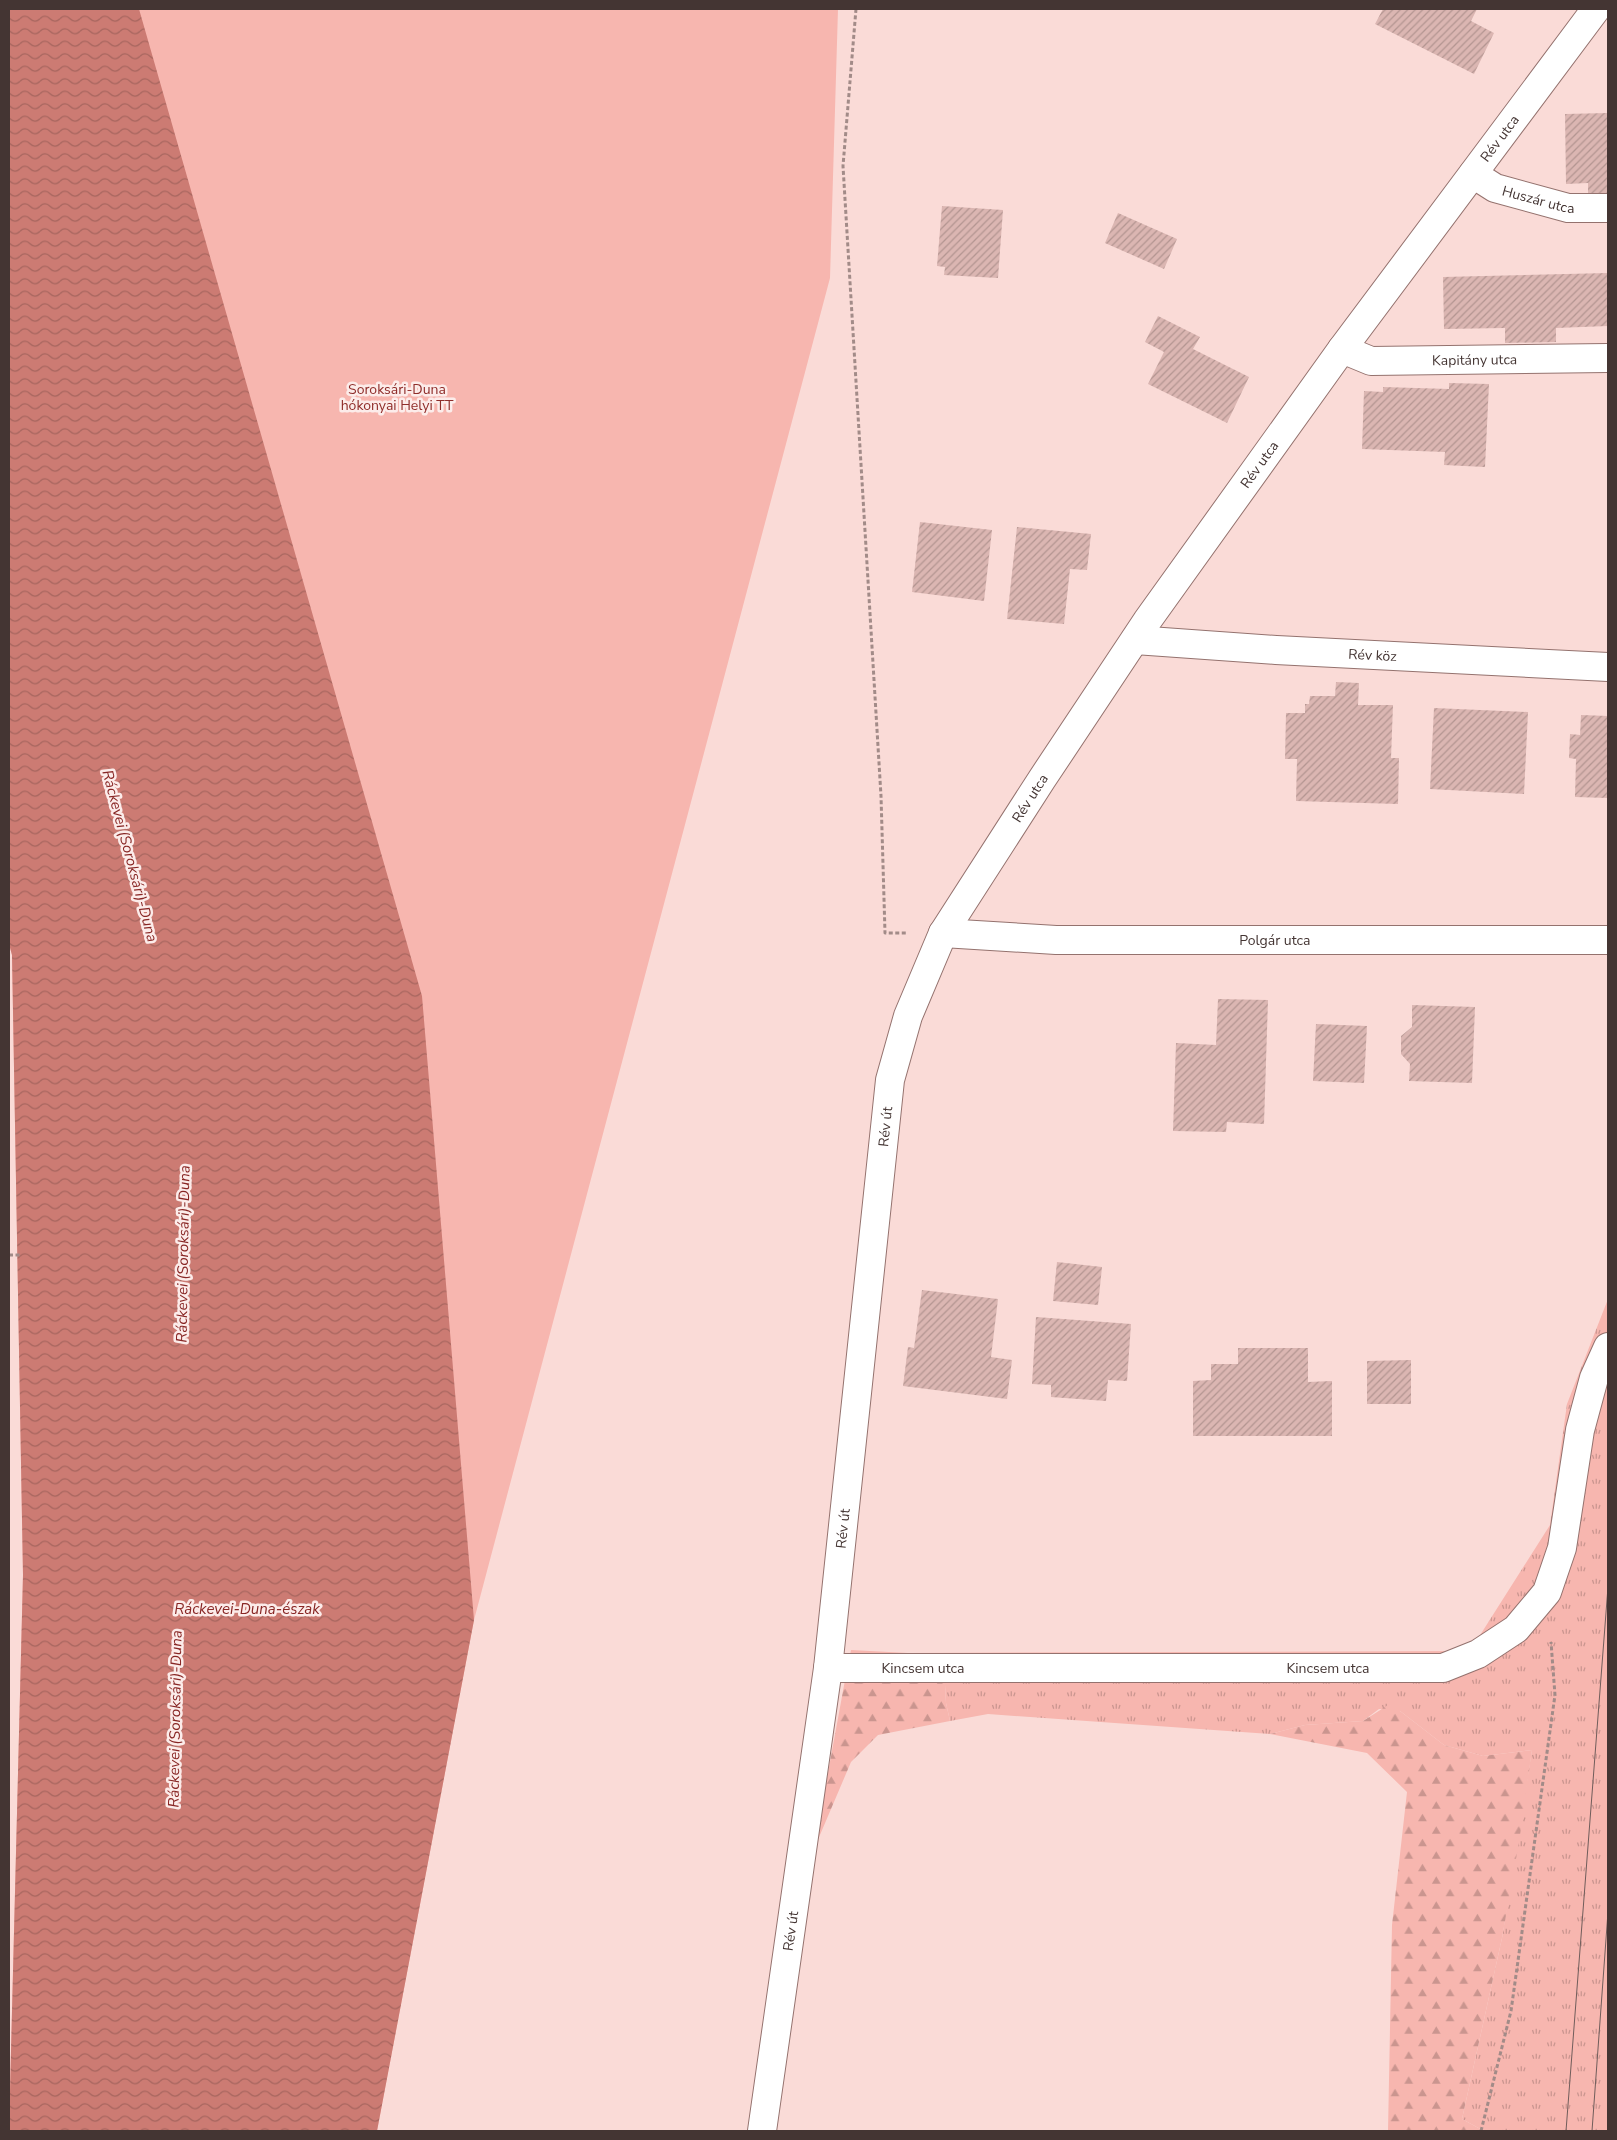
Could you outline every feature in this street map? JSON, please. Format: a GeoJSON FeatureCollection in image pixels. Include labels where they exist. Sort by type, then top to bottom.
{"type":"FeatureCollection","features":[{"type":"Feature","properties":{"kind":"street","name":"Rév utca"},"geometry":{"type":"LineString","coordinates":[[943,933],[1042,779],[1135,640],[1342,349],[1596,9]]}},
{"type":"Feature","properties":{"kind":"street","name":"Huszár utca"},"geometry":{"type":"LineString","coordinates":[[1473,174],[1495,188],[1568,208],[1608,208]]}},
{"type":"Feature","properties":{"kind":"street","name":"Kapitány utca"},"geometry":{"type":"LineString","coordinates":[[1342,349],[1372,361],[1608,358]]}},
{"type":"Feature","properties":{"kind":"street","name":"Rév köz"},"geometry":{"type":"LineString","coordinates":[[1135,640],[1276,650],[1608,667]]}},
{"type":"Feature","properties":{"kind":"street","name":"Polgár utca"},"geometry":{"type":"LineString","coordinates":[[943,933],[1056,940],[1608,940]]}},
{"type":"Feature","properties":{"kind":"street","name":"Rév út"},"geometry":{"type":"LineString","coordinates":[[762,2131],[828,1668],[890,1080],[908,1016],[943,933]]}},
{"type":"Feature","properties":{"kind":"street","name":"Kincsem utca"},"geometry":{"type":"LineString","coordinates":[[828,1668],[1443,1668],[1478,1654],[1516,1629],[1547,1592],[1562,1548],[1580,1430],[1594,1378],[1608,1347]]}},
{"type":"Feature","properties":{"kind":"path"},"geometry":{"type":"LineString","coordinates":[[856,9],[843,166],[881,786],[885,933],[943,933]]}},
{"type":"Feature","properties":{"kind":"path"},"geometry":{"type":"LineString","coordinates":[[9,1255],[22,1255]]}},
{"type":"Feature","properties":{"kind":"path"},"geometry":{"type":"LineString","coordinates":[[1481,2131],[1511,2011],[1555,1695],[1547,1592]]}},
{"type":"Feature","properties":{"kind":"green space","name":"Soroksári-Duna hókonyai Helyi TT"},"geometry":{"type":"Polygon","coordinates":[[[9,9],[838,9],[830,278],[474,1620],[377,2131],[9,2131],[23,1575],[12,955],[9,944],[9,9]]]}},
{"type":"Feature","properties":{"kind":"green space"},"geometry":{"type":"Polygon","coordinates":[[[1608,1299],[1608,2131],[1484,2131],[1462,2119],[1502,1938],[1532,1750],[1483,1756],[1444,1745],[1400,1711],[1379,1709],[1363,1721],[1305,1725],[1270,1734],[988,1714],[950,1721],[945,1685],[845,1680],[851,1650],[908,1653],[1470,1651],[1550,1525],[1567,1404],[1608,1299]]]}},
{"type":"Feature","properties":{"kind":"green space"},"geometry":{"type":"Polygon","coordinates":[[[932,1677],[945,1685],[950,1721],[878,1735],[851,1762],[814,1849],[845,1680],[932,1677]]]}},
{"type":"Feature","properties":{"kind":"green space"},"geometry":{"type":"Polygon","coordinates":[[[1396,1700],[1400,1711],[1444,1745],[1483,1756],[1532,1750],[1519,1842],[1502,1938],[1462,2119],[1484,2131],[1388,2131],[1392,1925],[1407,1792],[1367,1753],[1270,1734],[1305,1725],[1363,1721],[1396,1700]]]}},
{"type":"Feature","properties":{"kind":"water","name":"Ráckevei-Duna-észak"},"geometry":{"type":"Polygon","coordinates":[[[9,9],[139,9],[422,996],[474,1620],[377,2131],[9,2131],[23,1575],[12,955],[9,944],[9,9]]]}},
{"type":"Feature","properties":{"kind":"building"},"geometry":{"type":"Polygon","coordinates":[[[1383,9],[1477,9],[1471,21],[1494,33],[1474,74],[1375,24],[1383,9]]]}},
{"type":"Feature","properties":{"kind":"building"},"geometry":{"type":"Polygon","coordinates":[[[1608,113],[1608,194],[1588,195],[1588,183],[1566,184],[1565,114],[1608,113]]]}},
{"type":"Feature","properties":{"kind":"building"},"geometry":{"type":"Polygon","coordinates":[[[942,206],[1003,210],[998,278],[944,275],[945,267],[937,266],[942,206]]]}},
{"type":"Feature","properties":{"kind":"building"},"geometry":{"type":"Polygon","coordinates":[[[1118,213],[1177,239],[1164,269],[1105,243],[1118,213]]]}},
{"type":"Feature","properties":{"kind":"building"},"geometry":{"type":"Polygon","coordinates":[[[1608,273],[1608,326],[1556,328],[1556,342],[1505,343],[1505,328],[1444,329],[1443,277],[1608,273]]]}},
{"type":"Feature","properties":{"kind":"building"},"geometry":{"type":"Polygon","coordinates":[[[1158,316],[1200,337],[1193,349],[1249,377],[1227,423],[1148,384],[1164,352],[1145,342],[1158,316]]]}},
{"type":"Feature","properties":{"kind":"building"},"geometry":{"type":"Polygon","coordinates":[[[1449,383],[1489,384],[1485,467],[1444,465],[1445,452],[1362,449],[1364,391],[1383,392],[1383,387],[1449,389],[1449,383]]]}},
{"type":"Feature","properties":{"kind":"building"},"geometry":{"type":"Polygon","coordinates":[[[920,522],[992,530],[984,601],[912,592],[920,522]]]}},
{"type":"Feature","properties":{"kind":"building"},"geometry":{"type":"Polygon","coordinates":[[[1017,527],[1091,534],[1087,570],[1070,569],[1064,624],[1007,619],[1017,527]]]}},
{"type":"Feature","properties":{"kind":"building"},"geometry":{"type":"Polygon","coordinates":[[[1336,682],[1359,683],[1358,705],[1393,705],[1391,758],[1399,758],[1398,804],[1296,801],[1297,759],[1285,759],[1286,713],[1305,713],[1305,704],[1309,704],[1310,696],[1335,696],[1336,682]]]}},
{"type":"Feature","properties":{"kind":"building"},"geometry":{"type":"Polygon","coordinates":[[[1434,708],[1528,712],[1524,794],[1430,789],[1434,708]]]}},
{"type":"Feature","properties":{"kind":"building"},"geometry":{"type":"Polygon","coordinates":[[[1581,715],[1608,716],[1608,798],[1575,797],[1576,759],[1569,758],[1570,734],[1580,735],[1581,715]]]}},
{"type":"Feature","properties":{"kind":"building"},"geometry":{"type":"Polygon","coordinates":[[[1218,999],[1268,1000],[1264,1124],[1227,1122],[1226,1132],[1173,1131],[1176,1043],[1216,1045],[1218,999]]]}},
{"type":"Feature","properties":{"kind":"building"},"geometry":{"type":"Polygon","coordinates":[[[1412,1005],[1475,1007],[1472,1083],[1409,1081],[1410,1064],[1401,1054],[1401,1036],[1412,1027],[1412,1005]]]}},
{"type":"Feature","properties":{"kind":"building"},"geometry":{"type":"Polygon","coordinates":[[[1316,1024],[1367,1026],[1364,1083],[1313,1081],[1316,1024]]]}},
{"type":"Feature","properties":{"kind":"building"},"geometry":{"type":"Polygon","coordinates":[[[1057,1262],[1102,1267],[1098,1305],[1053,1301],[1057,1262]]]}},
{"type":"Feature","properties":{"kind":"building"},"geometry":{"type":"Polygon","coordinates":[[[922,1290],[998,1299],[991,1357],[1012,1360],[1007,1399],[903,1386],[908,1347],[914,1348],[922,1290]]]}},
{"type":"Feature","properties":{"kind":"building"},"geometry":{"type":"Polygon","coordinates":[[[1036,1317],[1131,1324],[1127,1381],[1108,1380],[1106,1401],[1051,1397],[1051,1385],[1032,1384],[1036,1317]]]}},
{"type":"Feature","properties":{"kind":"building"},"geometry":{"type":"Polygon","coordinates":[[[1238,1348],[1308,1348],[1308,1382],[1332,1381],[1332,1436],[1193,1436],[1193,1381],[1211,1380],[1211,1364],[1238,1364],[1238,1348]]]}},
{"type":"Feature","properties":{"kind":"building"},"geometry":{"type":"Polygon","coordinates":[[[1411,1360],[1411,1404],[1367,1404],[1367,1361],[1411,1360]]]}},
{"type":"Feature","properties":{"kind":"tram line"},"geometry":{"type":"LineString","coordinates":[[1566,2131],[1608,1587]]}},
{"type":"Feature","properties":{"kind":"tram line"},"geometry":{"type":"LineString","coordinates":[[1592,2131],[1608,1912]]}},
{"type":"Feature","properties":{"kind":"water label","name":"Ráckevei (Soroksári)-Duna"},"geometry":{"type":"Point","coordinates":[130,856]}},
{"type":"Feature","properties":{"kind":"water label","name":"Ráckevei (Soroksári)-Duna"},"geometry":{"type":"Point","coordinates":[183,1254]}},
{"type":"Feature","properties":{"kind":"water label","name":"Ráckevei (Soroksári)-Duna"},"geometry":{"type":"Point","coordinates":[175,1719]}}]}
